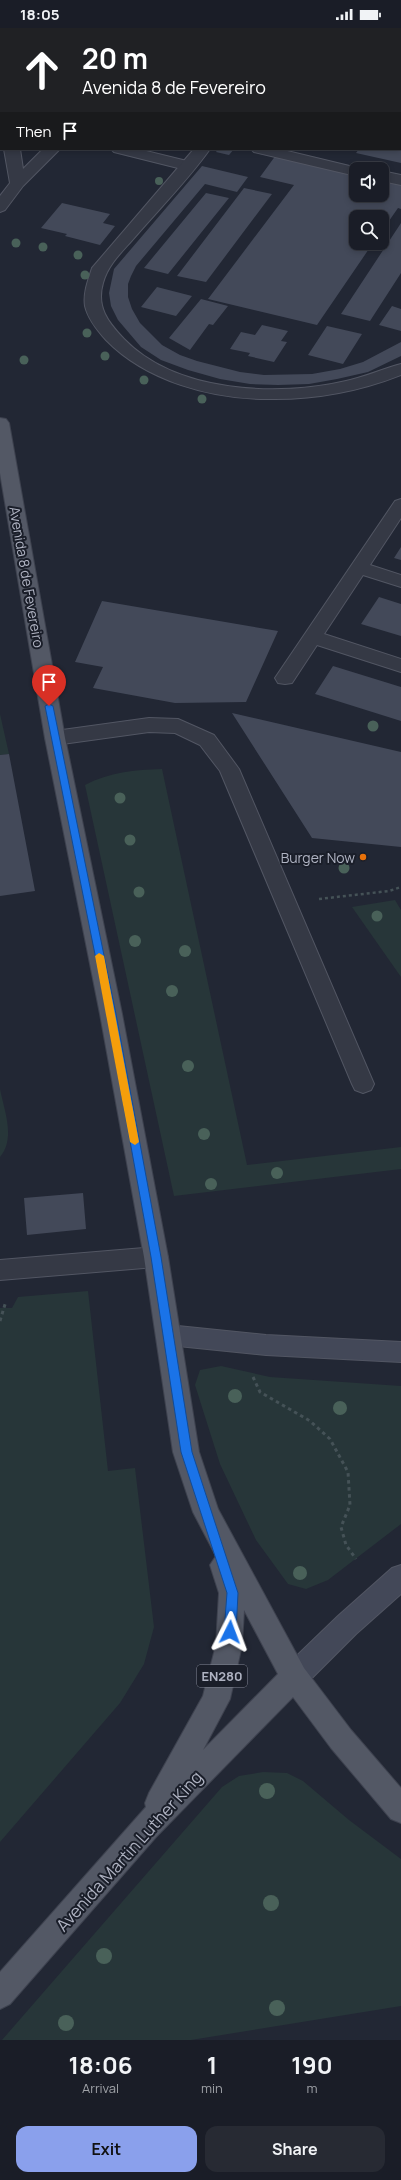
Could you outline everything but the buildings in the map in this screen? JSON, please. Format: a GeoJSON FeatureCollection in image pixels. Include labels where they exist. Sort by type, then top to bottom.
{"type":"FeatureCollection","features":[{"type":"Feature","properties":{"kind":"main road","name":"Avenida 8 de Fevereiro"},"geometry":{"type":"LineString","coordinates":[[0,423],[55,738],[111,1014],[156,1257],[186,1452],[206,1512],[294,1677]]}},
{"type":"Feature","properties":{"kind":"main road"},"geometry":{"type":"LineString","coordinates":[[168,1335],[266,1345],[401,1352]]}},
{"type":"Feature","properties":{"kind":"main road","name":"EN280"},"geometry":{"type":"LineString","coordinates":[[146,1827],[216,1699],[229,1645],[232,1593],[206,1512]]}},
{"type":"Feature","properties":{"kind":"main road"},"geometry":{"type":"LineString","coordinates":[[294,1677],[347,1625],[401,1577]]}},
{"type":"Feature","properties":{"kind":"main road","name":"EN280"},"geometry":{"type":"LineString","coordinates":[[294,1677],[341,1738],[401,1809]]}},
{"type":"Feature","properties":{"kind":"main road","name":"Avenida Martin Luther King"},"geometry":{"type":"LineString","coordinates":[[0,1994],[146,1827],[294,1677]]}},
{"type":"Feature","properties":{"kind":"street"},"geometry":{"type":"LineString","coordinates":[[12,150],[18,183]]}},
{"type":"Feature","properties":{"kind":"street"},"geometry":{"type":"LineString","coordinates":[[0,207],[18,183],[51,150]]}},
{"type":"Feature","properties":{"kind":"street"},"geometry":{"type":"LineString","coordinates":[[123,150],[186,165]]}},
{"type":"Feature","properties":{"kind":"street"},"geometry":{"type":"LineString","coordinates":[[201,150],[186,165],[100,268],[93,287],[93,304],[100,322],[113,339],[135,356],[160,371],[201,385],[242,392],[288,394],[337,388],[376,379],[401,369]]}},
{"type":"Feature","properties":{"kind":"street"},"geometry":{"type":"LineString","coordinates":[[268,150],[295,153],[349,169]]}},
{"type":"Feature","properties":{"kind":"street"},"geometry":{"type":"LineString","coordinates":[[389,177],[401,180]]}},
{"type":"Feature","properties":{"kind":"street"},"geometry":{"type":"LineString","coordinates":[[285,678],[401,506]]}},
{"type":"Feature","properties":{"kind":"street"},"geometry":{"type":"LineString","coordinates":[[359,568],[401,582]]}},
{"type":"Feature","properties":{"kind":"street"},"geometry":{"type":"LineString","coordinates":[[312,637],[401,666]]}},
{"type":"Feature","properties":{"kind":"street"},"geometry":{"type":"LineString","coordinates":[[55,738],[149,725],[178,726],[206,740],[229,769],[287,902],[363,1084]]}},
{"type":"Feature","properties":{"kind":"street"},"geometry":{"type":"LineString","coordinates":[[0,1270],[156,1257]]}},
{"type":"Feature","properties":{"kind":"path"},"geometry":{"type":"LineString","coordinates":[[287,902],[389,891],[401,887]]}},
{"type":"Feature","properties":{"kind":"path"},"geometry":{"type":"LineString","coordinates":[[251,1373],[260,1392],[310,1420],[330,1439],[348,1472],[350,1505],[341,1527],[346,1545],[356,1559]]}},
{"type":"Feature","properties":{"kind":"shaded area"},"geometry":{"type":"Polygon","coordinates":[[[0,714],[9,754],[0,755],[0,714]]]}},
{"type":"Feature","properties":{"kind":"shaded area"},"geometry":{"type":"Polygon","coordinates":[[[162,769],[247,1165],[401,1147],[401,1169],[174,1196],[85,785],[104,777],[122,772],[162,769]]]}},
{"type":"Feature","properties":{"kind":"shaded area"},"geometry":{"type":"Polygon","coordinates":[[[395,900],[401,910],[401,977],[352,907],[395,900]]]}},
{"type":"Feature","properties":{"kind":"shaded area"},"geometry":{"type":"Polygon","coordinates":[[[0,1089],[8,1124],[8,1133],[5,1149],[0,1157],[0,1089]]]}},
{"type":"Feature","properties":{"kind":"shaded area"},"geometry":{"type":"Polygon","coordinates":[[[88,1291],[108,1471],[135,1468],[154,1627],[144,1664],[120,1703],[0,1842],[0,1308],[12,1308],[18,1297],[88,1291]]]}},
{"type":"Feature","properties":{"kind":"shaded area"},"geometry":{"type":"Polygon","coordinates":[[[221,1366],[270,1377],[401,1386],[401,1524],[328,1580],[306,1589],[288,1584],[256,1540],[220,1464],[195,1385],[200,1370],[221,1366]]]}},
{"type":"Feature","properties":{"kind":"shaded area"},"geometry":{"type":"Polygon","coordinates":[[[263,1772],[287,1773],[303,1781],[349,1820],[401,1859],[401,2006],[191,2040],[2,2040],[222,1787],[239,1776],[263,1772]]]}},
{"type":"Feature","properties":{"kind":"slow traffic"},"geometry":{"type":"LineString","coordinates":[[99,956],[135,1142]]}},
{"type":"Feature","properties":{"kind":"place","name":"Burger Now"},"geometry":{"type":"Point","coordinates":[363,857]}},
{"type":"Feature","properties":{"kind":"route"},"geometry":{"type":"LineString","coordinates":[[49,706],[111,1014],[156,1257],[186,1452],[232,1593],[230,1632]]}}]}
